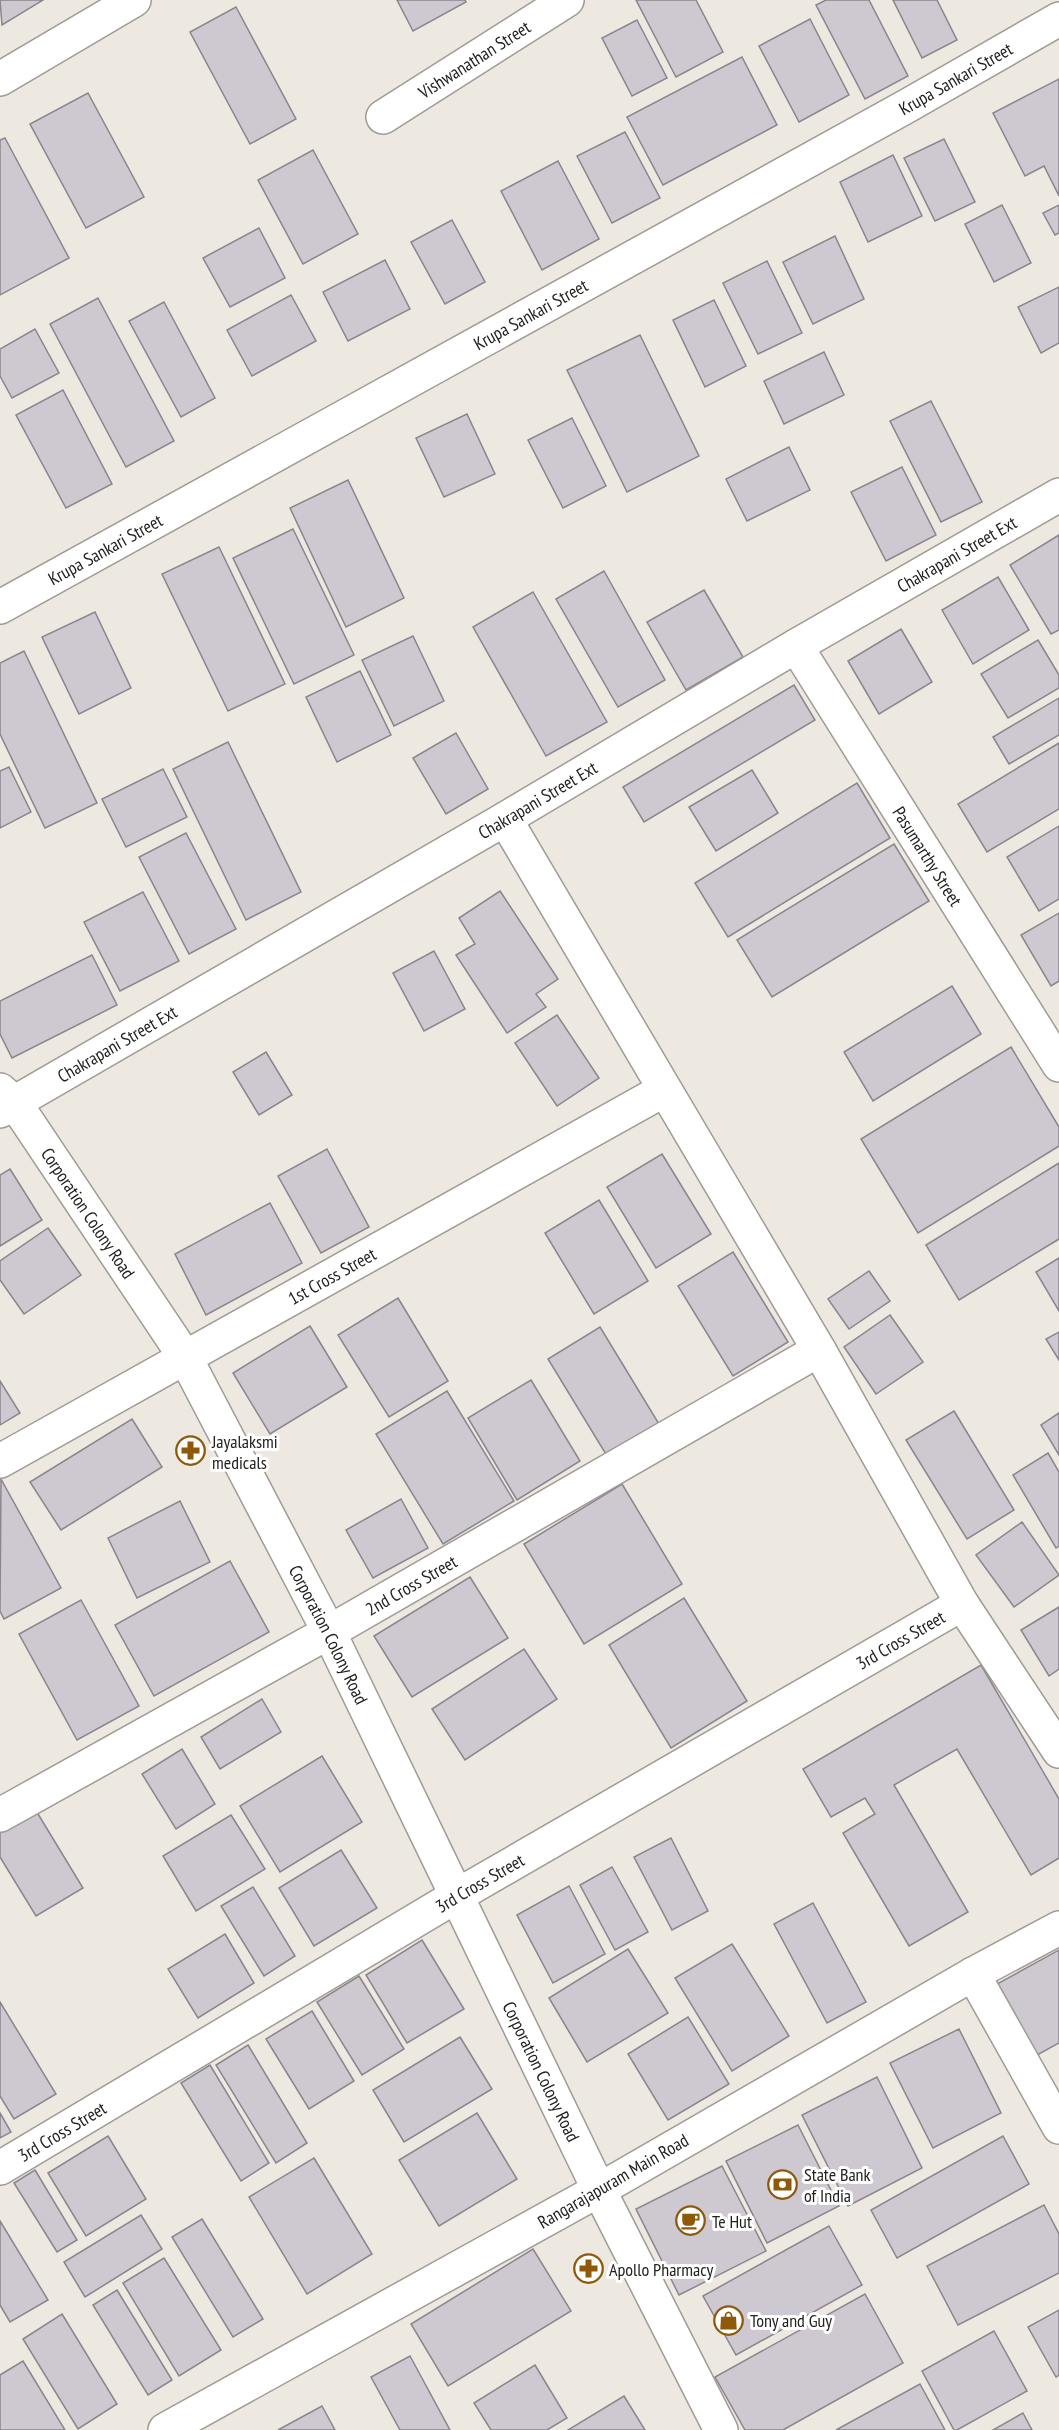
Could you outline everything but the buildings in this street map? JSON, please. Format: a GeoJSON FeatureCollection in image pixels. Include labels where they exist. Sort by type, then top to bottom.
{"type":"FeatureCollection","features":[{"type":"Feature","properties":{"kind":"street"},"geometry":{"type":"LineString","coordinates":[[0,79],[134,0]]}},
{"type":"Feature","properties":{"kind":"street","name":"Vishwanathan Street"},"geometry":{"type":"LineString","coordinates":[[383,117],[567,0]]}},
{"type":"Feature","properties":{"kind":"street","name":"Krupa Sankari Street"},"geometry":{"type":"LineString","coordinates":[[0,607],[1059,19]]}},
{"type":"Feature","properties":{"kind":"street","name":"Chakrapani Street Ext"},"geometry":{"type":"LineString","coordinates":[[5,1102],[506,819],[796,646],[1059,495]]}},
{"type":"Feature","properties":{"kind":"street","name":"Pasumarthy Street"},"geometry":{"type":"LineString","coordinates":[[796,646],[1059,1065]]}},
{"type":"Feature","properties":{"kind":"street"},"geometry":{"type":"LineString","coordinates":[[506,819],[819,1350],[962,1604],[1059,1751]]}},
{"type":"Feature","properties":{"kind":"street","name":"1st Cross Street"},"geometry":{"type":"LineString","coordinates":[[0,1461],[664,1090]]}},
{"type":"Feature","properties":{"kind":"street","name":"Corporation Colony Road"},"geometry":{"type":"LineString","coordinates":[[5,1102],[185,1357],[329,1632],[599,2190],[722,2430]]}},
{"type":"Feature","properties":{"kind":"street","name":"2nd Cross Street"},"geometry":{"type":"LineString","coordinates":[[0,1815],[329,1632],[819,1350]]}},
{"type":"Feature","properties":{"kind":"street","name":"3rd Cross Street"},"geometry":{"type":"LineString","coordinates":[[0,2168],[458,1895],[962,1604]]}},
{"type":"Feature","properties":{"kind":"street","name":"Rangarajapuram Main Road"},"geometry":{"type":"LineString","coordinates":[[165,2430],[599,2190],[973,1974],[1059,1928]]}},
{"type":"Feature","properties":{"kind":"street"},"geometry":{"type":"LineString","coordinates":[[973,1974],[1059,2127]]}},
{"type":"Feature","properties":{"kind":"place","name":"Jayalaksmi medicals"},"geometry":{"type":"Point","coordinates":[191,1451]}},
{"type":"Feature","properties":{"kind":"place","name":"State Bank of India"},"geometry":{"type":"Point","coordinates":[783,2184]}},
{"type":"Feature","properties":{"kind":"place","name":"Te Hut"},"geometry":{"type":"Point","coordinates":[691,2221]}},
{"type":"Feature","properties":{"kind":"place","name":"Apollo Pharmacy"},"geometry":{"type":"Point","coordinates":[588,2269]}},
{"type":"Feature","properties":{"kind":"place","name":"Tony and Guy"},"geometry":{"type":"Point","coordinates":[729,2320]}}]}
